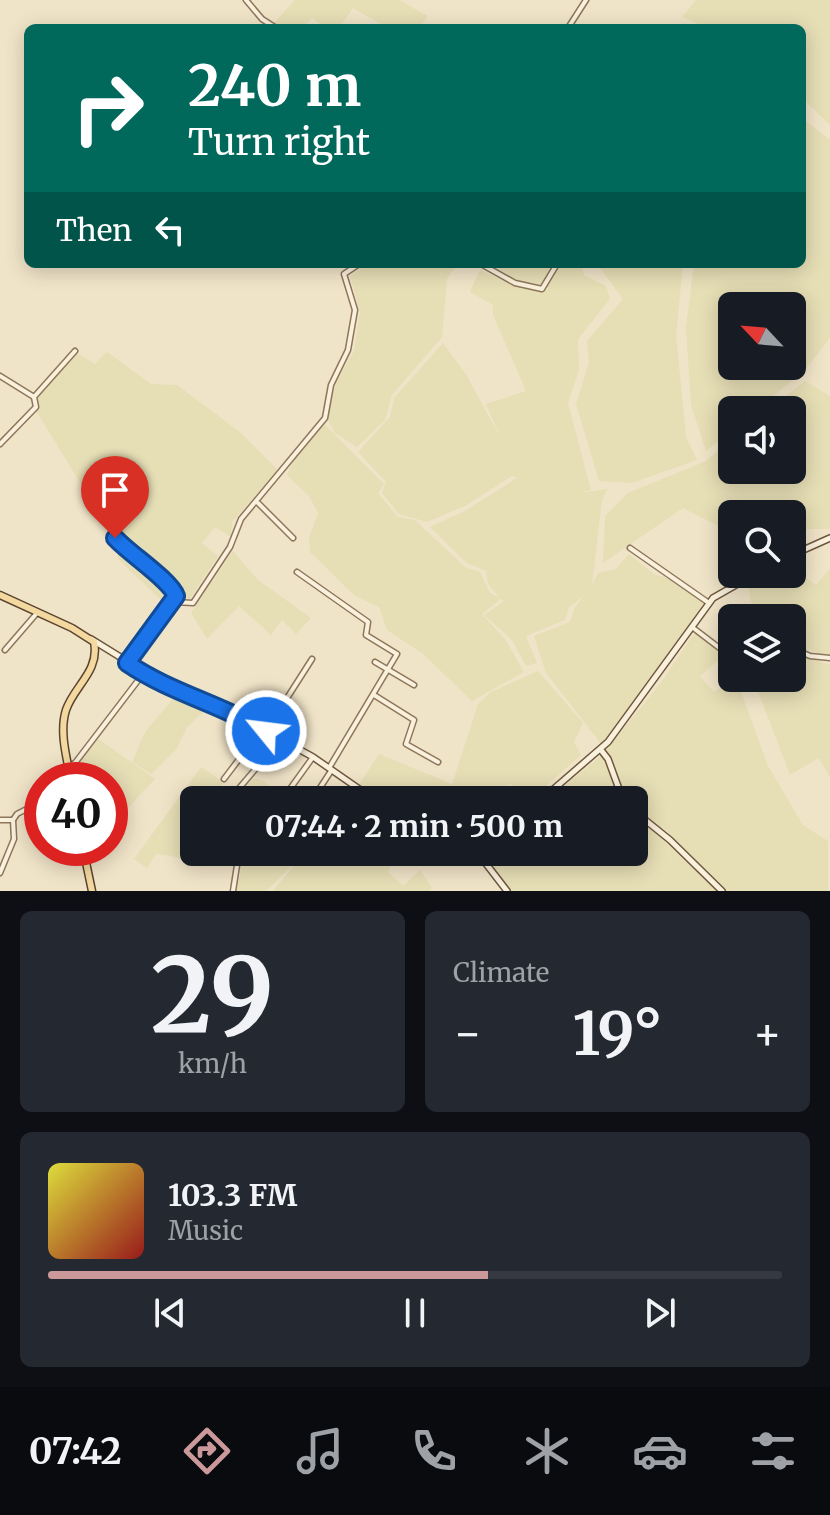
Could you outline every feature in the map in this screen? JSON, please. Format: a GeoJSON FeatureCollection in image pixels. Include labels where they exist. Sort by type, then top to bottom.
{"type":"FeatureCollection","features":[{"type":"Feature","properties":{"kind":"main road"},"geometry":{"type":"LineString","coordinates":[[0,595],[91,639],[96,653],[92,669],[67,706],[64,717],[69,762]]}},
{"type":"Feature","properties":{"kind":"main road"},"geometry":{"type":"LineString","coordinates":[[87,866],[92,891]]}},
{"type":"Feature","properties":{"kind":"street"},"geometry":{"type":"LineString","coordinates":[[246,0],[270,24]]}},
{"type":"Feature","properties":{"kind":"street"},"geometry":{"type":"LineString","coordinates":[[571,24],[586,0]]}},
{"type":"Feature","properties":{"kind":"street"},"geometry":{"type":"LineString","coordinates":[[175,602],[193,603],[230,547],[241,519],[325,418],[331,385],[348,350],[355,310],[344,274],[353,268]]}},
{"type":"Feature","properties":{"kind":"street"},"geometry":{"type":"LineString","coordinates":[[488,268],[515,283],[542,289],[555,268]]}},
{"type":"Feature","properties":{"kind":"street"},"geometry":{"type":"LineString","coordinates":[[34,397],[75,351]]}},
{"type":"Feature","properties":{"kind":"street"},"geometry":{"type":"LineString","coordinates":[[0,376],[34,397],[36,407],[0,444]]}},
{"type":"Feature","properties":{"kind":"street"},"geometry":{"type":"LineString","coordinates":[[257,502],[293,538]]}},
{"type":"Feature","properties":{"kind":"street"},"geometry":{"type":"LineString","coordinates":[[115,538],[134,559],[172,585],[175,602],[127,663]]}},
{"type":"Feature","properties":{"kind":"street"},"geometry":{"type":"LineString","coordinates":[[806,549],[830,538]]}},
{"type":"Feature","properties":{"kind":"street"},"geometry":{"type":"LineString","coordinates":[[630,548],[709,603]]}},
{"type":"Feature","properties":{"kind":"street"},"geometry":{"type":"LineString","coordinates":[[297,572],[370,624],[366,635],[397,654],[321,786]]}},
{"type":"Feature","properties":{"kind":"street"},"geometry":{"type":"LineString","coordinates":[[558,786],[601,750],[664,668],[691,625],[709,603],[733,588]]}},
{"type":"Feature","properties":{"kind":"street"},"geometry":{"type":"LineString","coordinates":[[5,650],[38,611]]}},
{"type":"Feature","properties":{"kind":"street"},"geometry":{"type":"LineString","coordinates":[[691,625],[718,647]]}},
{"type":"Feature","properties":{"kind":"street"},"geometry":{"type":"LineString","coordinates":[[91,639],[143,674],[180,694],[218,705],[281,739],[354,786]]}},
{"type":"Feature","properties":{"kind":"street"},"geometry":{"type":"LineString","coordinates":[[806,654],[830,658]]}},
{"type":"Feature","properties":{"kind":"street"},"geometry":{"type":"LineString","coordinates":[[224,779],[264,730],[312,659]]}},
{"type":"Feature","properties":{"kind":"street"},"geometry":{"type":"LineString","coordinates":[[375,662],[414,685]]}},
{"type":"Feature","properties":{"kind":"street"},"geometry":{"type":"LineString","coordinates":[[76,762],[143,674]]}},
{"type":"Feature","properties":{"kind":"street"},"geometry":{"type":"LineString","coordinates":[[374,695],[414,720],[406,744],[438,762]]}},
{"type":"Feature","properties":{"kind":"street"},"geometry":{"type":"LineString","coordinates":[[241,786],[281,739]]}},
{"type":"Feature","properties":{"kind":"street"},"geometry":{"type":"LineString","coordinates":[[601,750],[608,759],[618,786]]}},
{"type":"Feature","properties":{"kind":"street"},"geometry":{"type":"LineString","coordinates":[[292,786],[313,757]]}},
{"type":"Feature","properties":{"kind":"street"},"geometry":{"type":"LineString","coordinates":[[0,873],[14,839],[13,820],[24,810]]}},
{"type":"Feature","properties":{"kind":"street"},"geometry":{"type":"LineString","coordinates":[[0,820],[13,820]]}},
{"type":"Feature","properties":{"kind":"street"},"geometry":{"type":"LineString","coordinates":[[648,822],[722,891]]}},
{"type":"Feature","properties":{"kind":"street"},"geometry":{"type":"LineString","coordinates":[[233,891],[237,866]]}},
{"type":"Feature","properties":{"kind":"street"},"geometry":{"type":"LineString","coordinates":[[488,866],[507,891]]}},
{"type":"Feature","properties":{"kind":"shaded area"},"geometry":{"type":"Polygon","coordinates":[[[295,0],[399,0],[428,16],[422,24],[381,24],[353,8],[342,24],[320,24],[312,18],[306,24],[273,24],[295,0]]]}},
{"type":"Feature","properties":{"kind":"shaded area"},"geometry":{"type":"Polygon","coordinates":[[[696,0],[830,0],[830,125],[806,102],[806,24],[699,24],[682,17],[696,0]]]}},
{"type":"Feature","properties":{"kind":"shaded area"},"geometry":{"type":"Polygon","coordinates":[[[806,121],[830,140],[830,338],[806,368],[806,292],[718,292],[718,380],[793,380],[773,396],[718,396],[718,441],[706,451],[691,405],[686,327],[693,268],[806,268],[806,121]]]}},
{"type":"Feature","properties":{"kind":"shaded area"},"geometry":{"type":"Polygon","coordinates":[[[362,268],[454,268],[447,279],[442,337],[392,395],[385,420],[357,447],[335,433],[327,418],[336,382],[354,351],[360,312],[350,276],[362,268]]]}},
{"type":"Feature","properties":{"kind":"shaded area"},"geometry":{"type":"Polygon","coordinates":[[[492,268],[550,268],[546,285],[519,281],[492,268]]]}},
{"type":"Feature","properties":{"kind":"shaded area"},"geometry":{"type":"Polygon","coordinates":[[[552,268],[582,268],[584,275],[606,286],[610,299],[578,339],[579,370],[568,403],[591,490],[578,493],[608,489],[602,500],[592,585],[598,573],[616,569],[629,554],[654,574],[683,583],[707,601],[602,745],[546,673],[534,636],[570,622],[575,607],[584,596],[569,607],[565,620],[526,636],[537,663],[526,666],[512,640],[484,615],[504,601],[501,599],[482,614],[505,639],[524,672],[472,701],[423,654],[387,630],[379,607],[355,596],[310,552],[309,538],[318,513],[309,496],[287,475],[297,452],[324,424],[384,484],[378,493],[398,517],[415,520],[466,568],[480,572],[490,593],[499,597],[488,584],[486,571],[467,563],[430,527],[465,511],[517,478],[512,476],[465,506],[427,522],[399,514],[382,493],[386,482],[358,452],[390,417],[394,398],[443,343],[467,376],[500,437],[486,404],[526,391],[493,315],[493,305],[470,292],[480,270],[513,285],[547,290],[552,268]]]}},
{"type":"Feature","properties":{"kind":"shaded area"},"geometry":{"type":"Polygon","coordinates":[[[600,268],[683,268],[676,335],[686,437],[697,460],[632,483],[599,481],[576,404],[589,362],[587,341],[623,299],[600,268]]]}},
{"type":"Feature","properties":{"kind":"shaded area"},"geometry":{"type":"Polygon","coordinates":[[[74,351],[95,364],[107,352],[151,384],[177,385],[240,432],[278,470],[232,522],[231,537],[215,527],[202,543],[218,556],[190,599],[180,596],[161,600],[118,559],[116,541],[30,401],[74,351]]]}},
{"type":"Feature","properties":{"kind":"shaded area"},"geometry":{"type":"Polygon","coordinates":[[[805,381],[830,396],[830,529],[806,529],[806,500],[718,500],[718,526],[683,508],[603,563],[605,516],[628,493],[706,461],[718,450],[718,484],[806,484],[806,396],[786,396],[805,381]]]}},
{"type":"Feature","properties":{"kind":"shaded area"},"geometry":{"type":"Polygon","coordinates":[[[233,551],[258,580],[311,618],[296,634],[282,620],[271,635],[239,606],[207,639],[191,613],[233,551]]]}},
{"type":"Feature","properties":{"kind":"shaded area"},"geometry":{"type":"Polygon","coordinates":[[[830,569],[830,657],[806,650],[806,604],[751,602],[749,588],[806,588],[806,578],[816,585],[830,569]]]}},
{"type":"Feature","properties":{"kind":"shaded area"},"geometry":{"type":"Polygon","coordinates":[[[697,629],[718,653],[718,660],[700,676],[714,692],[718,689],[718,692],[741,692],[768,766],[803,825],[828,841],[828,891],[720,891],[667,831],[648,820],[648,786],[564,786],[603,754],[660,684],[697,629]]]}},
{"type":"Feature","properties":{"kind":"shaded area"},"geometry":{"type":"Polygon","coordinates":[[[806,657],[830,665],[830,777],[819,758],[790,775],[758,692],[806,692],[806,657]]]}},
{"type":"Feature","properties":{"kind":"shaded area"},"geometry":{"type":"Polygon","coordinates":[[[538,671],[583,723],[574,742],[581,755],[546,786],[358,786],[379,754],[452,784],[478,704],[491,692],[538,671]]]}},
{"type":"Feature","properties":{"kind":"shaded area"},"geometry":{"type":"Polygon","coordinates":[[[175,697],[204,711],[186,729],[176,750],[151,774],[132,762],[145,732],[175,697]]]}},
{"type":"Feature","properties":{"kind":"shaded area"},"geometry":{"type":"Polygon","coordinates":[[[94,736],[155,779],[128,808],[128,762],[77,762],[94,736]]]}},
{"type":"Feature","properties":{"kind":"shaded area"},"geometry":{"type":"Polygon","coordinates":[[[201,767],[223,782],[221,786],[187,786],[201,767]]]}},
{"type":"Feature","properties":{"kind":"shaded area"},"geometry":{"type":"Polygon","coordinates":[[[251,778],[262,780],[269,786],[243,786],[251,778]]]}},
{"type":"Feature","properties":{"kind":"shaded area"},"geometry":{"type":"Polygon","coordinates":[[[180,796],[180,859],[156,854],[147,868],[134,859],[180,796]]]}},
{"type":"Feature","properties":{"kind":"shaded area"},"geometry":{"type":"Polygon","coordinates":[[[648,823],[667,835],[717,891],[512,891],[492,866],[648,866],[648,823]]]}},
{"type":"Feature","properties":{"kind":"shaded area"},"geometry":{"type":"Polygon","coordinates":[[[235,866],[292,866],[266,891],[236,891],[241,871],[235,866]]]}},
{"type":"Feature","properties":{"kind":"shaded area"},"geometry":{"type":"Polygon","coordinates":[[[294,866],[391,866],[388,872],[403,886],[420,870],[432,888],[429,891],[273,891],[294,866]]]}},
{"type":"Feature","properties":{"kind":"route"},"geometry":{"type":"LineString","coordinates":[[115,538],[134,559],[172,585],[176,596],[175,602],[127,663],[180,694],[198,702],[218,705],[266,731]]}}]}
